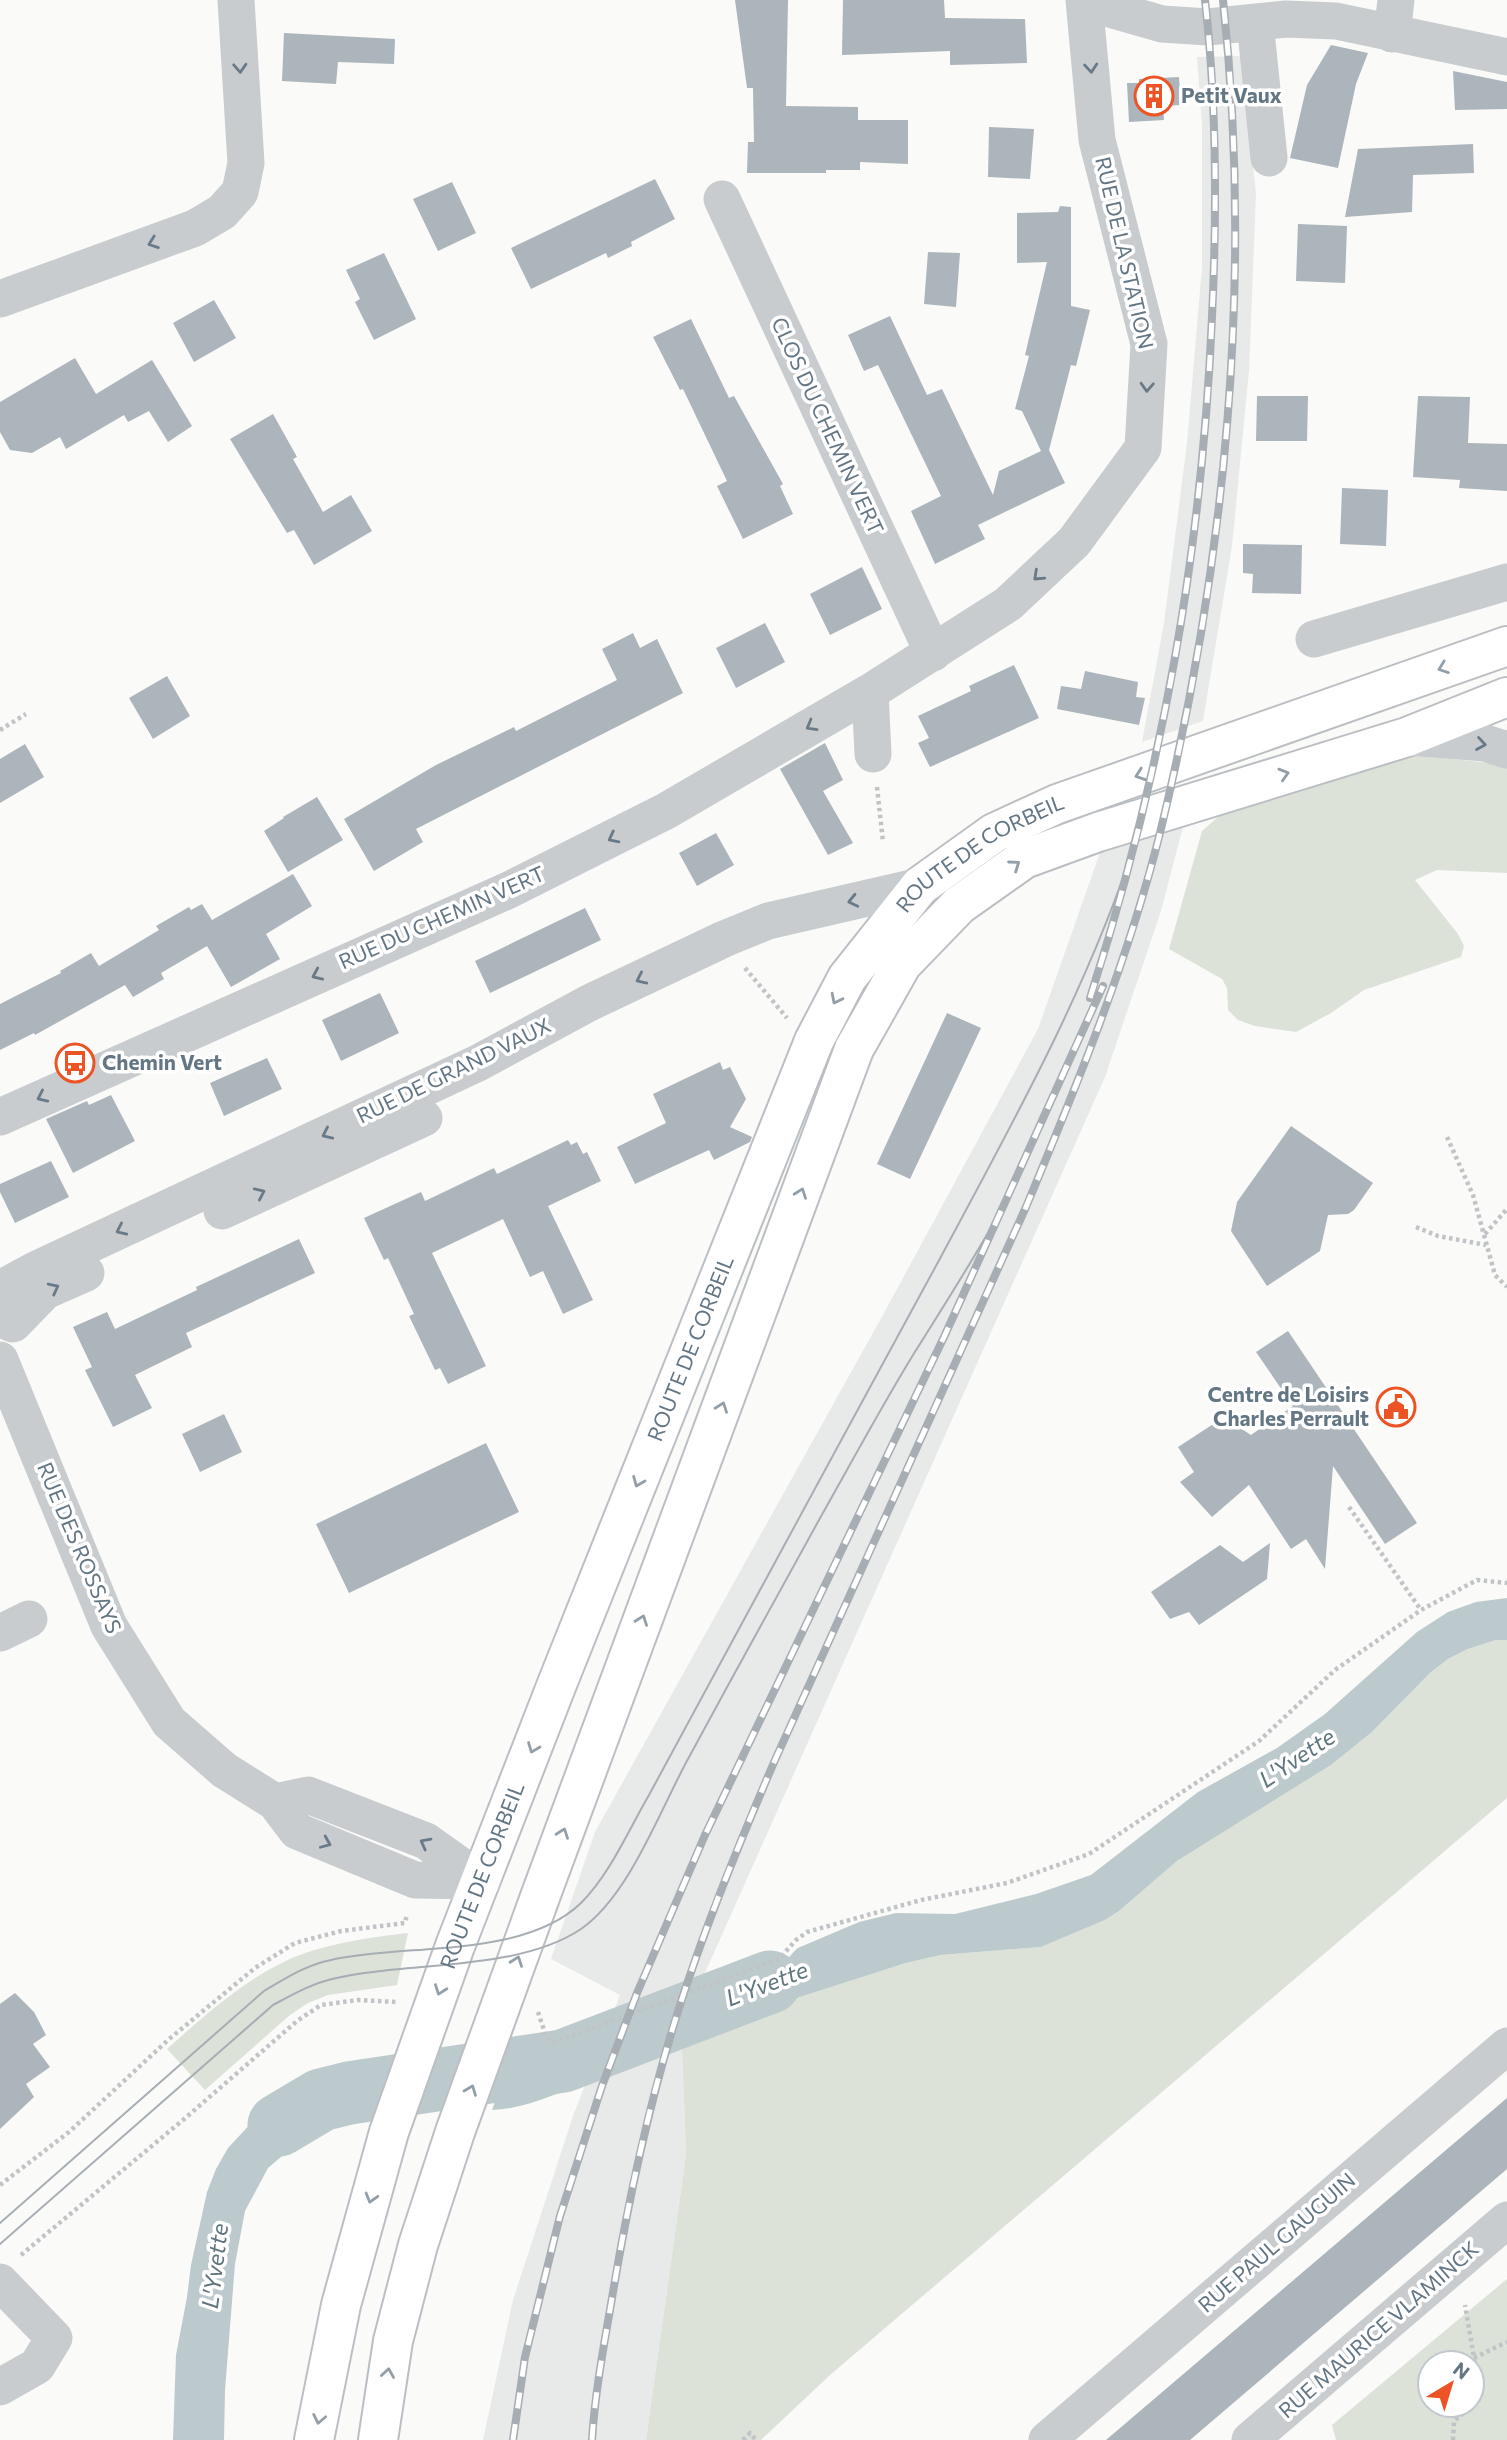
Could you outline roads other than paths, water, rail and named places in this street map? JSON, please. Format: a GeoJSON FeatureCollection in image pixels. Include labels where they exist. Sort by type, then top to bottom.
{"type":"FeatureCollection","features":[{"type":"Feature","properties":{"kind":"main road","name":"ROUTE DE CORBEIL"},"geometry":{"type":"LineString","coordinates":[[314,2440],[341,2305],[389,2132],[455,1946],[814,1041],[847,978],[920,886],[994,833],[1057,804],[1507,646]]}},
{"type":"Feature","properties":{"kind":"main road","name":"ROUTE DE CORBEIL"},"geometry":{"type":"LineString","coordinates":[[377,2440],[393,2341],[418,2245],[455,2132],[854,1049],[902,964],[959,905],[1024,859],[1098,832],[1406,737],[1507,697]]}},
{"type":"Feature","properties":{"kind":"main road"},"geometry":{"type":"LineString","coordinates":[[482,1881],[540,1897]]}},
{"type":"Feature","properties":{"kind":"street"},"geometry":{"type":"LineString","coordinates":[[0,299],[195,228],[222,212],[240,192],[246,163],[236,0]]}},
{"type":"Feature","properties":{"kind":"street","name":"RUE DE LA STATION"},"geometry":{"type":"LineString","coordinates":[[870,692],[1008,604],[1074,542],[1143,448],[1149,344],[1097,140],[1084,0]]}},
{"type":"Feature","properties":{"kind":"street"},"geometry":{"type":"LineString","coordinates":[[1091,0],[1131,7],[1162,24],[1178,27],[1208,27],[1286,19],[1336,21],[1394,17],[1507,57]]}},
{"type":"Feature","properties":{"kind":"street"},"geometry":{"type":"LineString","coordinates":[[1255,22],[1269,158]]}},
{"type":"Feature","properties":{"kind":"street","name":"CLOS DU CHEMIN VERT"},"geometry":{"type":"LineString","coordinates":[[722,199],[933,653]]}},
{"type":"Feature","properties":{"kind":"street"},"geometry":{"type":"LineString","coordinates":[[1314,639],[1507,582]]}},
{"type":"Feature","properties":{"kind":"street"},"geometry":{"type":"LineString","coordinates":[[870,692],[873,754]]}},
{"type":"Feature","properties":{"kind":"street","name":"RUE DU CHEMIN VERT"},"geometry":{"type":"LineString","coordinates":[[0,1117],[509,890],[666,811],[870,692]]}},
{"type":"Feature","properties":{"kind":"street"},"geometry":{"type":"LineString","coordinates":[[1406,737],[1485,743],[1507,750]]}},
{"type":"Feature","properties":{"kind":"street","name":"RUE DE GRAND VAUX"},"geometry":{"type":"LineString","coordinates":[[0,1289],[35,1270],[478,1063],[589,1003],[724,939],[768,921],[920,886]]}},
{"type":"Feature","properties":{"kind":"street"},"geometry":{"type":"LineString","coordinates":[[0,1319],[13,1324],[45,1291],[424,1118]]}},
{"type":"Feature","properties":{"kind":"street","name":"RUE DES ROSSAYS"},"geometry":{"type":"LineString","coordinates":[[0,1360],[109,1626],[169,1723],[224,1770],[275,1802],[297,1831],[415,1880],[482,1881]]}},
{"type":"Feature","properties":{"kind":"street","name":"RUE PAUL GAUGUIN"},"geometry":{"type":"LineString","coordinates":[[1047,2440],[1507,2046]]}},
{"type":"Feature","properties":{"kind":"street","name":"RUE MAURICE VLAMINCK"},"geometry":{"type":"LineString","coordinates":[[1251,2440],[1507,2220]]}},
{"type":"Feature","properties":{"kind":"street"},"geometry":{"type":"LineString","coordinates":[[0,2387],[37,2366],[54,2338],[33,2317],[10,2269]]}},
{"type":"Feature","properties":{"kind":"water"},"geometry":{"type":"Polygon","coordinates":[[[1507,1598],[1507,1640],[1496,1640],[1468,1649],[1448,1659],[1430,1673],[1372,1732],[1331,1765],[1177,1861],[1105,1920],[1041,1947],[941,1955],[906,1963],[800,1997],[682,2046],[701,1989],[859,1922],[896,1913],[955,1914],[1036,1894],[1091,1875],[1198,1792],[1277,1748],[1325,1714],[1417,1632],[1448,1612],[1476,1602],[1507,1598]]]}},
{"type":"Feature","properties":{"kind":"water"},"geometry":{"type":"Polygon","coordinates":[[[608,2024],[591,2080],[530,2103],[492,2110],[513,2054],[542,2050],[608,2024]]]}},
{"type":"Feature","properties":{"kind":"water"},"geometry":{"type":"Polygon","coordinates":[[[364,2069],[348,2115],[308,2134],[268,2168],[245,2211],[235,2264],[225,2390],[224,2440],[173,2440],[176,2355],[191,2265],[207,2192],[216,2169],[228,2148],[292,2085],[322,2073],[364,2069]]]}},
{"type":"Feature","properties":{"kind":"waterway","name":"L'Yvette"},"geometry":{"type":"LineString","coordinates":[[279,2125],[321,2100],[349,2093],[563,2061],[770,1982]]}},
{"type":"Feature","properties":{"kind":"tram line"},"geometry":{"type":"LineString","coordinates":[[0,2223],[264,1991],[288,1977],[331,1960],[462,1946],[528,1933],[557,1921],[591,1892],[626,1837],[1020,1108],[1095,950],[1136,840]]}},
{"type":"Feature","properties":{"kind":"tram line"},"geometry":{"type":"LineString","coordinates":[[0,2244],[273,2005],[332,1979],[362,1973],[494,1959],[526,1952],[555,1943],[581,1929],[598,1914],[629,1874],[688,1759],[865,1437],[1014,1187]]}},
{"type":"Feature","properties":{"kind":"railway"},"geometry":{"type":"LineString","coordinates":[[1090,998],[1116,914],[1158,746],[1188,577],[1199,491],[1207,405],[1215,238],[1214,118],[1205,0]]}},
{"type":"Feature","properties":{"kind":"railway"},"geometry":{"type":"LineString","coordinates":[[592,2440],[603,2351],[635,2177],[664,2057],[699,1950],[775,1760],[1045,1161],[1117,975],[1160,833],[1202,628],[1228,419],[1234,314],[1235,209],[1232,104],[1223,0]]}},
{"type":"Feature","properties":{"kind":"railway"},"geometry":{"type":"LineString","coordinates":[[513,2440],[525,2357],[560,2216],[602,2086],[637,1993],[705,1835],[944,1337],[1103,986]]}},
{"type":"Feature","properties":{"kind":"place","name":"Petit Vaux"},"geometry":{"type":"Point","coordinates":[1154,96]}},
{"type":"Feature","properties":{"kind":"place","name":"Chemin Vert"},"geometry":{"type":"Point","coordinates":[75,1063]}},
{"type":"Feature","properties":{"kind":"place","name":"Centre de Loisirs Charles Perrault"},"geometry":{"type":"Point","coordinates":[1396,1407]}}]}
